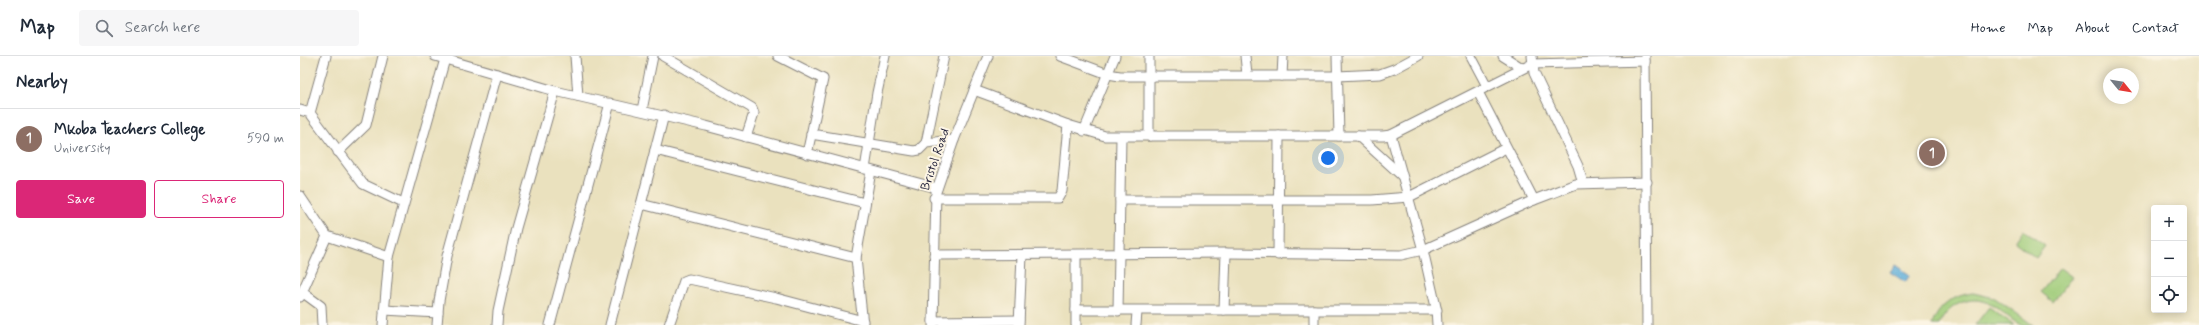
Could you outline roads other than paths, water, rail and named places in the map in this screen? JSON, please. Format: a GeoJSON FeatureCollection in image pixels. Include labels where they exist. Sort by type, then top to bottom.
{"type":"FeatureCollection","features":[{"type":"Feature","properties":{"kind":"street"},"geometry":{"type":"LineString","coordinates":[[310,113],[326,56]]}},
{"type":"Feature","properties":{"kind":"street"},"geometry":{"type":"LineString","coordinates":[[338,152],[366,125],[383,56]]}},
{"type":"Feature","properties":{"kind":"street"},"geometry":{"type":"LineString","coordinates":[[435,56],[554,91],[664,115],[937,188]]}},
{"type":"Feature","properties":{"kind":"street"},"geometry":{"type":"LineString","coordinates":[[575,56],[578,96]]}},
{"type":"Feature","properties":{"kind":"street"},"geometry":{"type":"LineString","coordinates":[[642,110],[653,56]]}},
{"type":"Feature","properties":{"kind":"street"},"geometry":{"type":"LineString","coordinates":[[663,56],[752,108],[754,113],[746,137]]}},
{"type":"Feature","properties":{"kind":"street"},"geometry":{"type":"LineString","coordinates":[[778,56],[823,79],[807,154]]}},
{"type":"Feature","properties":{"kind":"street"},"geometry":{"type":"LineString","coordinates":[[669,325],[684,281],[689,279],[776,298],[863,323],[856,258],[865,203],[869,142],[885,56]]}},
{"type":"Feature","properties":{"kind":"street"},"geometry":{"type":"LineString","coordinates":[[811,134],[869,142],[914,151],[919,150],[926,143],[944,56]]}},
{"type":"Feature","properties":{"kind":"street","name":"Bristol Road"},"geometry":{"type":"LineString","coordinates":[[933,323],[934,198],[954,140],[988,56]]}},
{"type":"Feature","properties":{"kind":"street"},"geometry":{"type":"LineString","coordinates":[[1060,56],[1108,74],[1149,77],[1247,75],[1337,76],[1388,72],[1418,56]]}},
{"type":"Feature","properties":{"kind":"street"},"geometry":{"type":"LineString","coordinates":[[1084,131],[1115,56]]}},
{"type":"Feature","properties":{"kind":"street"},"geometry":{"type":"LineString","coordinates":[[1149,56],[1149,136]]}},
{"type":"Feature","properties":{"kind":"street"},"geometry":{"type":"LineString","coordinates":[[1245,56],[1247,75]]}},
{"type":"Feature","properties":{"kind":"street"},"geometry":{"type":"LineString","coordinates":[[1282,76],[1283,56]]}},
{"type":"Feature","properties":{"kind":"street"},"geometry":{"type":"LineString","coordinates":[[1337,56],[1338,136]]}},
{"type":"Feature","properties":{"kind":"street"},"geometry":{"type":"LineString","coordinates":[[1471,56],[1488,86]]}},
{"type":"Feature","properties":{"kind":"street"},"geometry":{"type":"LineString","coordinates":[[1503,56],[1522,68]]}},
{"type":"Feature","properties":{"kind":"street"},"geometry":{"type":"LineString","coordinates":[[383,325],[389,257],[445,58]]}},
{"type":"Feature","properties":{"kind":"street"},"geometry":{"type":"LineString","coordinates":[[974,90],[1084,131],[1121,137],[1391,135],[1478,92],[1522,68],[1532,60],[1645,58],[1647,325]]}},
{"type":"Feature","properties":{"kind":"street"},"geometry":{"type":"LineString","coordinates":[[1532,60],[1578,166],[1583,183]]}},
{"type":"Feature","properties":{"kind":"street"},"geometry":{"type":"LineString","coordinates":[[437,325],[447,256],[497,74]]}},
{"type":"Feature","properties":{"kind":"street"},"geometry":{"type":"LineString","coordinates":[[497,325],[498,311],[516,228],[554,91]]}},
{"type":"Feature","properties":{"kind":"street"},"geometry":{"type":"LineString","coordinates":[[1478,92],[1534,200]]}},
{"type":"Feature","properties":{"kind":"street"},"geometry":{"type":"LineString","coordinates":[[550,325],[610,103]]}},
{"type":"Feature","properties":{"kind":"street"},"geometry":{"type":"LineString","coordinates":[[300,110],[310,113],[363,184],[404,202]]}},
{"type":"Feature","properties":{"kind":"street"},"geometry":{"type":"LineString","coordinates":[[610,325],[664,115]]}},
{"type":"Feature","properties":{"kind":"street"},"geometry":{"type":"LineString","coordinates":[[934,198],[1058,198],[1062,191],[1068,125]]}},
{"type":"Feature","properties":{"kind":"street"},"geometry":{"type":"LineString","coordinates":[[1391,135],[1409,197],[1437,310],[1437,325]]}},
{"type":"Feature","properties":{"kind":"street"},"geometry":{"type":"LineString","coordinates":[[1278,255],[1279,136]]}},
{"type":"Feature","properties":{"kind":"street"},"geometry":{"type":"LineString","coordinates":[[1358,136],[1403,177]]}},
{"type":"Feature","properties":{"kind":"street"},"geometry":{"type":"LineString","coordinates":[[1118,311],[1121,137]]}},
{"type":"Feature","properties":{"kind":"street"},"geometry":{"type":"LineString","coordinates":[[926,143],[954,140]]}},
{"type":"Feature","properties":{"kind":"street"},"geometry":{"type":"LineString","coordinates":[[1120,200],[1372,200],[1409,197],[1506,148]]}},
{"type":"Feature","properties":{"kind":"street"},"geometry":{"type":"LineString","coordinates":[[655,150],[865,203]]}},
{"type":"Feature","properties":{"kind":"street"},"geometry":{"type":"LineString","coordinates":[[934,255],[1226,253],[1391,256],[1422,250],[1534,200],[1583,183],[1647,182]]}},
{"type":"Feature","properties":{"kind":"street"},"geometry":{"type":"LineString","coordinates":[[300,196],[328,236],[389,257]]}},
{"type":"Feature","properties":{"kind":"street"},"geometry":{"type":"LineString","coordinates":[[641,204],[856,258]]}},
{"type":"Feature","properties":{"kind":"street"},"geometry":{"type":"LineString","coordinates":[[322,325],[321,306],[301,295],[328,236]]}},
{"type":"Feature","properties":{"kind":"street"},"geometry":{"type":"LineString","coordinates":[[1224,310],[1226,253]]}},
{"type":"Feature","properties":{"kind":"street"},"geometry":{"type":"LineString","coordinates":[[933,323],[1019,323],[1022,255]]}},
{"type":"Feature","properties":{"kind":"street"},"geometry":{"type":"LineString","coordinates":[[1076,255],[1076,325]]}},
{"type":"Feature","properties":{"kind":"street"},"geometry":{"type":"LineString","coordinates":[[384,310],[438,314]]}},
{"type":"Feature","properties":{"kind":"street"},"geometry":{"type":"LineString","coordinates":[[1076,310],[1137,312],[1224,310],[1437,310]]}},
{"type":"Feature","properties":{"kind":"street"},"geometry":{"type":"LineString","coordinates":[[1314,310],[1314,325]]}},
{"type":"Feature","properties":{"kind":"street"},"geometry":{"type":"LineString","coordinates":[[1136,325],[1137,312]]}},
{"type":"Feature","properties":{"kind":"water"},"geometry":{"type":"Polygon","coordinates":[[[1895,265],[1910,275],[1905,282],[1890,272],[1895,265]]]}},
{"type":"Feature","properties":{"kind":"place","name":"Mkoba Teachers College"},"geometry":{"type":"Point","coordinates":[1932,153]}}]}
